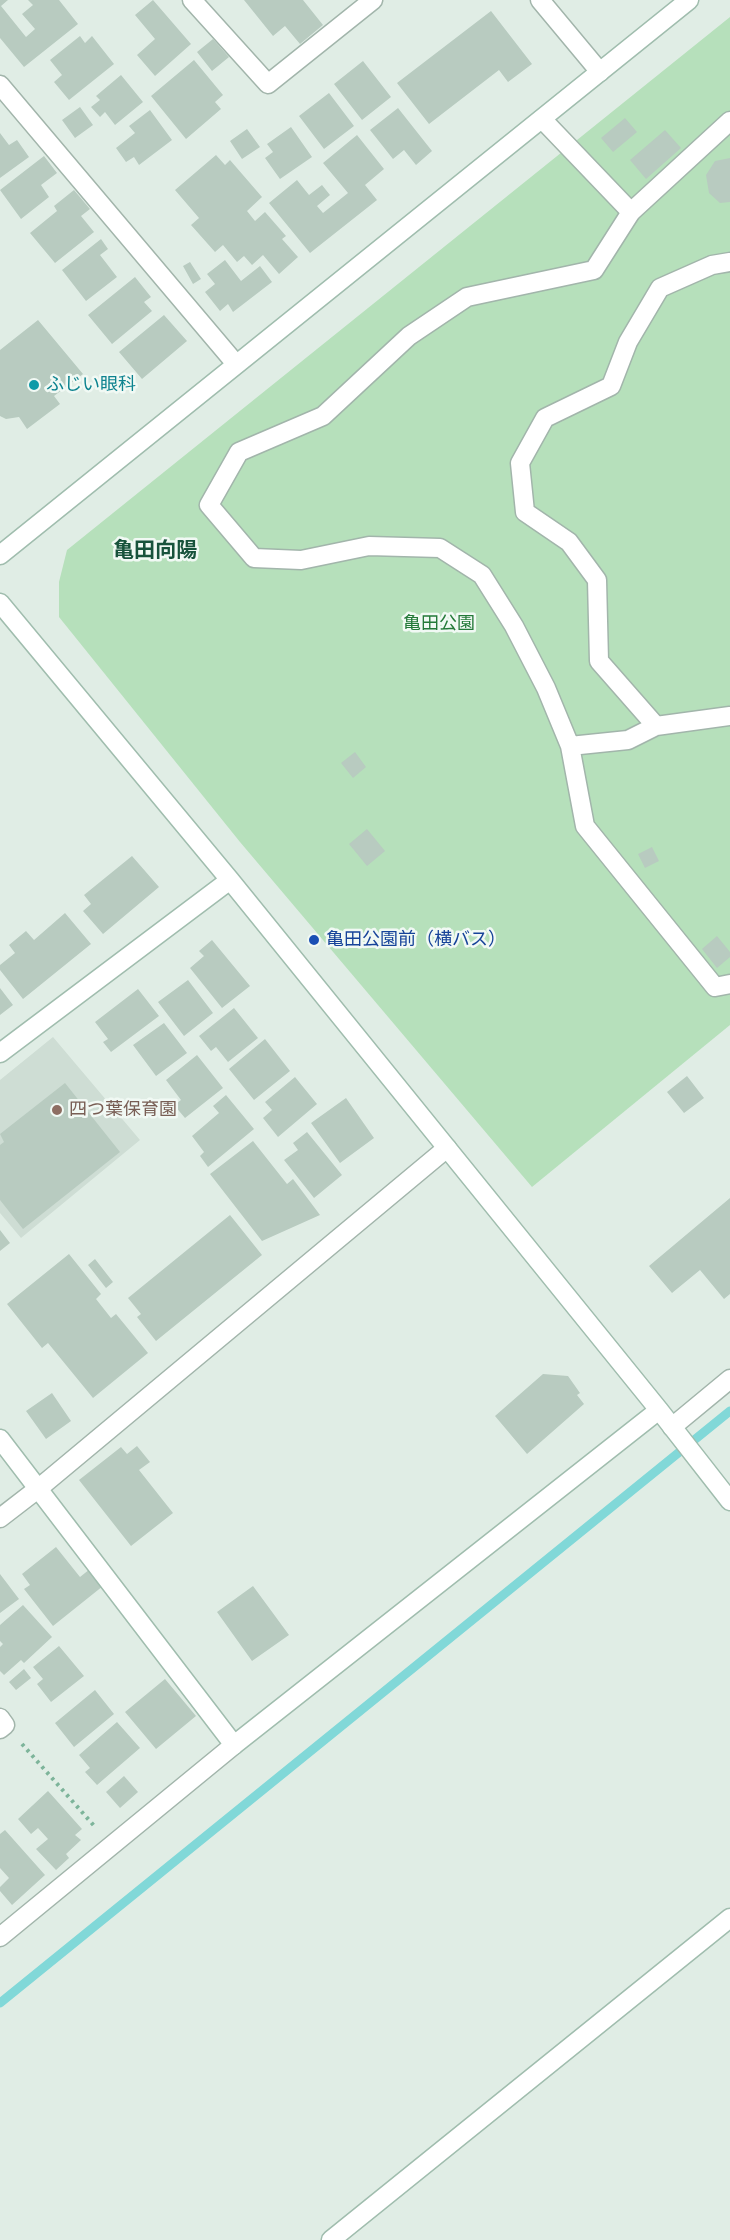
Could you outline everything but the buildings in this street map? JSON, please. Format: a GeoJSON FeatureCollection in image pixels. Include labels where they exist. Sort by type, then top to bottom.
{"type":"FeatureCollection","features":[{"type":"Feature","properties":{"kind":"street"},"geometry":{"type":"LineString","coordinates":[[192,0],[268,84],[374,0]]}},
{"type":"Feature","properties":{"kind":"street"},"geometry":{"type":"LineString","coordinates":[[540,0],[600,72]]}},
{"type":"Feature","properties":{"kind":"street"},"geometry":{"type":"LineString","coordinates":[[0,555],[689,0]]}},
{"type":"Feature","properties":{"kind":"street"},"geometry":{"type":"LineString","coordinates":[[0,85],[236,364]]}},
{"type":"Feature","properties":{"kind":"street"},"geometry":{"type":"LineString","coordinates":[[542,118],[631,212]]}},
{"type":"Feature","properties":{"kind":"street"},"geometry":{"type":"LineString","coordinates":[[730,121],[631,212],[594,270],[467,297],[409,336],[323,416],[238,453],[209,505],[254,558],[301,561],[369,546],[440,548],[482,575],[520,637],[546,688],[570,746],[585,826],[715,987],[730,984]]}},
{"type":"Feature","properties":{"kind":"street"},"geometry":{"type":"LineString","coordinates":[[656,726],[599,661],[597,580],[569,542],[525,512],[520,463],[545,418],[611,386],[628,342],[660,288],[712,266],[730,262]]}},
{"type":"Feature","properties":{"kind":"street"},"geometry":{"type":"LineString","coordinates":[[0,603],[230,880],[730,1501]]}},
{"type":"Feature","properties":{"kind":"street"},"geometry":{"type":"LineString","coordinates":[[570,746],[628,740],[656,726],[730,716]]}},
{"type":"Feature","properties":{"kind":"street"},"geometry":{"type":"LineString","coordinates":[[0,1053],[230,880]]}},
{"type":"Feature","properties":{"kind":"street"},"geometry":{"type":"LineString","coordinates":[[0,1518],[447,1148]]}},
{"type":"Feature","properties":{"kind":"street"},"geometry":{"type":"LineString","coordinates":[[672,1427],[730,1380]]}},
{"type":"Feature","properties":{"kind":"street"},"geometry":{"type":"LineString","coordinates":[[0,1937],[234,1745],[659,1410]]}},
{"type":"Feature","properties":{"kind":"street"},"geometry":{"type":"LineString","coordinates":[[0,1439],[234,1745]]}},
{"type":"Feature","properties":{"kind":"street"},"geometry":{"type":"LineString","coordinates":[[331,2240],[730,1918]]}},
{"type":"Feature","properties":{"kind":"path"},"geometry":{"type":"LineString","coordinates":[[2,1724],[112,1846]]}},
{"type":"Feature","properties":{"kind":"shaded area","name":"四つ葉保育園"},"geometry":{"type":"Polygon","coordinates":[[[53,1037],[140,1140],[21,1238],[0,1213],[0,1080],[53,1037]]]}},
{"type":"Feature","properties":{"kind":"green space","name":"亀田公園"},"geometry":{"type":"Polygon","coordinates":[[[730,17],[730,1025],[532,1187],[240,842],[59,617],[59,582],[67,550],[730,17]]]}},
{"type":"Feature","properties":{"kind":"waterway"},"geometry":{"type":"LineString","coordinates":[[0,2003],[730,1411]]}},
{"type":"Feature","properties":{"kind":"place","name":"ふじい眼科"},"geometry":{"type":"Point","coordinates":[34,385]}},
{"type":"Feature","properties":{"kind":"place","name":"亀田公園前（横バス）"},"geometry":{"type":"Point","coordinates":[314,940]}},
{"type":"Feature","properties":{"kind":"place","name":"四つ葉保育園"},"geometry":{"type":"Point","coordinates":[57,1110]}},
{"type":"Feature","properties":{"kind":"district","name":"亀田向陽"},"geometry":{"type":"Point","coordinates":[155,552]}}]}
